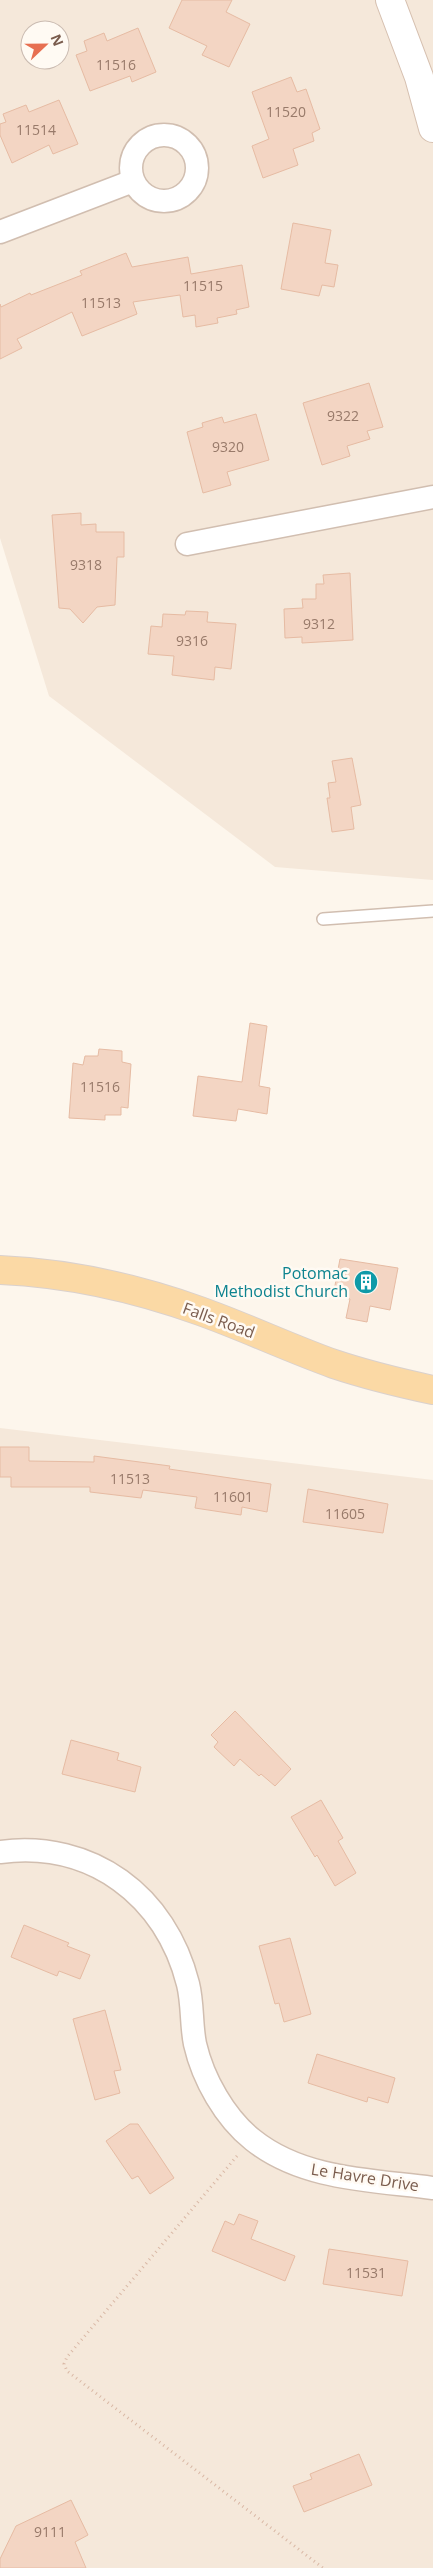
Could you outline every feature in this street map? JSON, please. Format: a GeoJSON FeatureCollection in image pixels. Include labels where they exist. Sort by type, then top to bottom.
{"type":"FeatureCollection","features":[{"type":"Feature","properties":{"kind":"main road"},"geometry":{"type":"LineString","coordinates":[[390,0],[419,77],[433,128]]}},
{"type":"Feature","properties":{"kind":"main road","name":"Falls Road"},"geometry":{"type":"LineString","coordinates":[[0,1270],[74,1278],[137,1292],[200,1311],[334,1364],[395,1383],[433,1390]]}},
{"type":"Feature","properties":{"kind":"street"},"geometry":{"type":"LineString","coordinates":[[0,232],[133,181]]}},
{"type":"Feature","properties":{"kind":"street"},"geometry":{"type":"LineString","coordinates":[[187,544],[433,497]]}},
{"type":"Feature","properties":{"kind":"street","name":"Le Havre Drive"},"geometry":{"type":"LineString","coordinates":[[0,1852],[14,1850],[60,1853],[79,1858],[117,1878],[134,1890],[149,1906],[167,1931],[180,1959],[188,1986],[195,2044],[204,2072],[223,2108],[251,2139],[282,2158],[328,2175],[433,2188]]}},
{"type":"Feature","properties":{"kind":"lane"},"geometry":{"type":"LineString","coordinates":[[323,919],[433,911]]}},
{"type":"Feature","properties":{"kind":"path"},"geometry":{"type":"LineString","coordinates":[[251,2139],[67,2358],[64,2364],[67,2371],[323,2568]]}},
{"type":"Feature","properties":{"kind":"shaded area"},"geometry":{"type":"Polygon","coordinates":[[[0,0],[433,0],[433,880],[275,867],[49,696],[0,538],[0,0]]]}},
{"type":"Feature","properties":{"kind":"shaded area"},"geometry":{"type":"Polygon","coordinates":[[[0,1428],[433,1480],[433,2568],[0,2568],[0,1428]]]}},
{"type":"Feature","properties":{"kind":"building"},"geometry":{"type":"Polygon","coordinates":[[[182,0],[232,0],[226,12],[250,24],[229,67],[202,55],[207,46],[169,28],[182,0]]]}},
{"type":"Feature","properties":{"kind":"building"},"geometry":{"type":"Polygon","coordinates":[[[138,28],[156,72],[132,82],[130,76],[90,91],[76,55],[87,51],[84,41],[104,33],[107,41],[138,28]]]}},
{"type":"Feature","properties":{"kind":"building"},"geometry":{"type":"Polygon","coordinates":[[[291,77],[297,92],[306,89],[320,129],[312,133],[314,141],[293,149],[298,165],[263,178],[252,146],[269,139],[252,92],[291,77]]]}},
{"type":"Feature","properties":{"kind":"building"},"geometry":{"type":"Polygon","coordinates":[[[59,100],[78,144],[53,154],[49,145],[12,163],[0,135],[0,124],[6,122],[3,114],[26,105],[29,112],[59,100]]]}},
{"type":"Feature","properties":{"kind":"building"},"geometry":{"type":"Polygon","coordinates":[[[293,223],[331,230],[325,263],[338,265],[334,287],[322,285],[319,296],[281,289],[293,223]]]}},
{"type":"Feature","properties":{"kind":"building"},"geometry":{"type":"Polygon","coordinates":[[[126,253],[132,267],[188,257],[191,274],[242,265],[249,307],[236,310],[237,314],[217,318],[218,323],[196,327],[195,315],[183,317],[180,295],[133,302],[137,314],[82,336],[72,312],[17,339],[22,348],[0,359],[0,304],[1,307],[30,293],[31,295],[82,275],[80,271],[126,253]]]}},
{"type":"Feature","properties":{"kind":"building"},"geometry":{"type":"Polygon","coordinates":[[[369,383],[383,427],[367,431],[370,439],[347,446],[350,456],[322,465],[303,403],[369,383]]]}},
{"type":"Feature","properties":{"kind":"building"},"geometry":{"type":"Polygon","coordinates":[[[256,414],[269,460],[227,472],[231,485],[203,493],[187,432],[203,427],[202,423],[222,417],[224,423],[256,414]]]}},
{"type":"Feature","properties":{"kind":"building"},"geometry":{"type":"Polygon","coordinates":[[[81,513],[81,525],[96,524],[96,532],[124,532],[124,557],[117,557],[115,605],[97,607],[83,623],[70,609],[59,608],[52,515],[81,513]]]}},
{"type":"Feature","properties":{"kind":"building"},"geometry":{"type":"Polygon","coordinates":[[[350,573],[353,640],[302,643],[302,637],[285,638],[284,609],[303,608],[302,599],[316,599],[316,584],[324,584],[323,575],[350,573]]]}},
{"type":"Feature","properties":{"kind":"building"},"geometry":{"type":"Polygon","coordinates":[[[186,611],[208,612],[207,622],[236,624],[231,669],[215,667],[214,680],[172,675],[174,656],[148,654],[151,626],[162,627],[163,614],[185,615],[186,611]]]}},
{"type":"Feature","properties":{"kind":"building"},"geometry":{"type":"Polygon","coordinates":[[[352,758],[361,805],[351,807],[354,829],[332,832],[327,798],[330,798],[328,783],[336,782],[332,761],[352,758]]]}},
{"type":"Feature","properties":{"kind":"building"},"geometry":{"type":"Polygon","coordinates":[[[250,1023],[267,1026],[259,1086],[270,1088],[267,1114],[238,1109],[236,1121],[193,1116],[198,1076],[242,1082],[250,1023]]]}},
{"type":"Feature","properties":{"kind":"building"},"geometry":{"type":"Polygon","coordinates":[[[99,1049],[122,1051],[122,1062],[131,1064],[128,1108],[121,1107],[121,1115],[105,1115],[105,1120],[69,1118],[73,1063],[83,1065],[85,1056],[98,1056],[99,1049]]]}},
{"type":"Feature","properties":{"kind":"building","name":"Potomac Methodist Church"},"geometry":{"type":"Polygon","coordinates":[[[340,1259],[398,1268],[390,1310],[370,1306],[367,1322],[346,1318],[350,1299],[333,1296],[340,1259]]]}},
{"type":"Feature","properties":{"kind":"building"},"geometry":{"type":"Polygon","coordinates":[[[0,1447],[29,1447],[29,1461],[94,1462],[94,1456],[170,1466],[169,1469],[271,1484],[267,1512],[242,1507],[241,1515],[195,1508],[197,1497],[143,1490],[141,1498],[90,1492],[90,1487],[11,1487],[11,1477],[0,1477],[0,1447]]]}},
{"type":"Feature","properties":{"kind":"building"},"geometry":{"type":"Polygon","coordinates":[[[308,1489],[388,1504],[383,1533],[303,1522],[308,1489]]]}},
{"type":"Feature","properties":{"kind":"building"},"geometry":{"type":"Polygon","coordinates":[[[235,1711],[291,1769],[275,1786],[261,1774],[259,1776],[240,1759],[234,1766],[214,1747],[218,1742],[211,1735],[235,1711]]]}},
{"type":"Feature","properties":{"kind":"building"},"geometry":{"type":"Polygon","coordinates":[[[71,1740],[119,1753],[117,1760],[141,1767],[135,1792],[62,1774],[71,1740]]]}},
{"type":"Feature","properties":{"kind":"building"},"geometry":{"type":"Polygon","coordinates":[[[321,1800],[343,1838],[338,1841],[356,1873],[335,1886],[291,1817],[321,1800]]]}},
{"type":"Feature","properties":{"kind":"building"},"geometry":{"type":"Polygon","coordinates":[[[24,1925],[69,1943],[67,1946],[90,1955],[80,1979],[59,1971],[57,1976],[11,1957],[24,1925]]]}},
{"type":"Feature","properties":{"kind":"building"},"geometry":{"type":"Polygon","coordinates":[[[290,1938],[311,2014],[284,2022],[279,2003],[275,2004],[259,1946],[290,1938]]]}},
{"type":"Feature","properties":{"kind":"building"},"geometry":{"type":"Polygon","coordinates":[[[105,2010],[121,2070],[114,2071],[120,2093],[95,2100],[73,2019],[105,2010]]]}},
{"type":"Feature","properties":{"kind":"building"},"geometry":{"type":"Polygon","coordinates":[[[317,2054],[395,2078],[388,2103],[368,2097],[367,2102],[308,2083],[317,2054]]]}},
{"type":"Feature","properties":{"kind":"building"},"geometry":{"type":"Polygon","coordinates":[[[130,2124],[138,2124],[174,2178],[150,2194],[138,2176],[132,2179],[106,2141],[130,2124]]]}},
{"type":"Feature","properties":{"kind":"building"},"geometry":{"type":"Polygon","coordinates":[[[239,2214],[258,2221],[251,2239],[295,2256],[285,2281],[212,2251],[225,2221],[234,2225],[239,2214]]]}},
{"type":"Feature","properties":{"kind":"building"},"geometry":{"type":"Polygon","coordinates":[[[329,2249],[408,2261],[402,2296],[323,2284],[329,2249]]]}},
{"type":"Feature","properties":{"kind":"building"},"geometry":{"type":"Polygon","coordinates":[[[359,2454],[372,2485],[304,2512],[293,2486],[312,2479],[310,2474],[359,2454]]]}},
{"type":"Feature","properties":{"kind":"building"},"geometry":{"type":"Polygon","coordinates":[[[71,2500],[88,2535],[75,2542],[86,2568],[0,2568],[0,2559],[16,2526],[71,2500]]]}},
{"type":"Feature","properties":{"kind":"place","name":"Potomac Methodist Church"},"geometry":{"type":"Point","coordinates":[366,1282]}}]}
